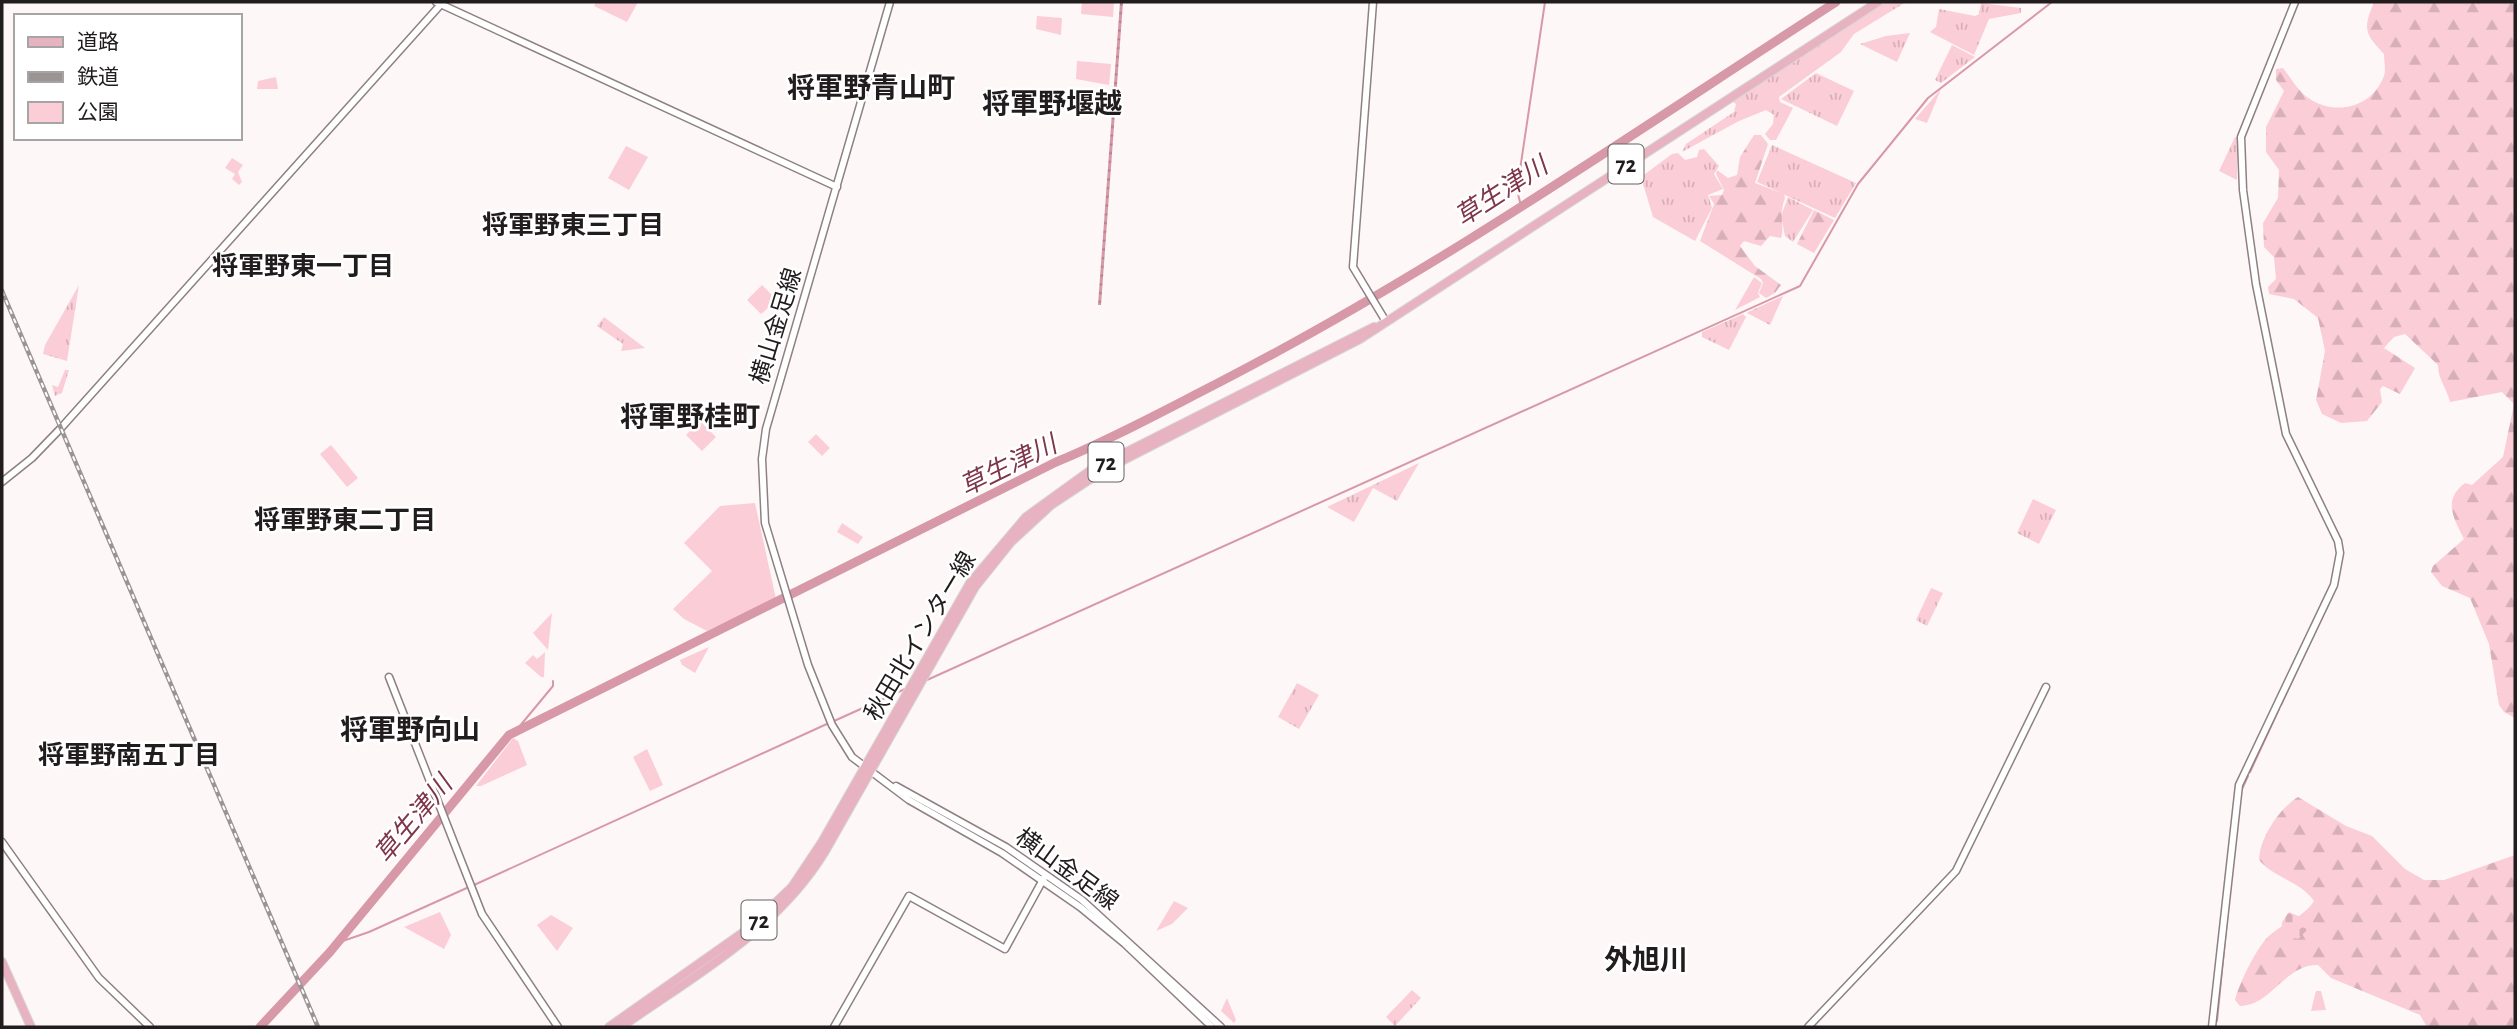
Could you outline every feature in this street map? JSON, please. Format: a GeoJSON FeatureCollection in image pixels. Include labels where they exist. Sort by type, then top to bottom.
{"type":"FeatureCollection","features":[{"type":"Feature","properties":{"kind":"main road","name":"秋田北インター線"},"geometry":{"type":"LineString","coordinates":[[609,1027],[737,937],[776,904],[812,859],[915,685],[986,572],[1011,542],[1051,505],[1097,474],[1320,361],[1371,332],[1374,327],[1878,2]]}},
{"type":"Feature","properties":{"kind":"main road","name":"秋田北インター線"},"geometry":{"type":"LineString","coordinates":[[621,1027],[744,941],[780,910],[813,870],[866,770]]}},
{"type":"Feature","properties":{"kind":"main road"},"geometry":{"type":"LineString","coordinates":[[2,962],[31,1027]]}},
{"type":"Feature","properties":{"kind":"street"},"geometry":{"type":"LineString","coordinates":[[2,482],[32,458],[58,430],[440,2],[837,187]]}},
{"type":"Feature","properties":{"kind":"street","name":"横山金足線"},"geometry":{"type":"LineString","coordinates":[[890,2],[766,429],[762,480],[765,523],[802,647],[831,722],[852,757],[866,770],[909,800],[1044,877],[1129,939],[1221,1027]]}},
{"type":"Feature","properties":{"kind":"street"},"geometry":{"type":"LineString","coordinates":[[1373,2],[1353,267],[1385,320]]}},
{"type":"Feature","properties":{"kind":"street"},"geometry":{"type":"LineString","coordinates":[[2212,1027],[2239,785],[2334,585],[2340,553],[2333,527],[2286,434],[2256,284],[2244,190],[2241,137],[2295,2]]}},
{"type":"Feature","properties":{"kind":"street"},"geometry":{"type":"LineString","coordinates":[[389,677],[482,914],[558,1027]]}},
{"type":"Feature","properties":{"kind":"street"},"geometry":{"type":"LineString","coordinates":[[1808,1027],[1956,871],[2046,687]]}},
{"type":"Feature","properties":{"kind":"street"},"geometry":{"type":"LineString","coordinates":[[2,842],[99,978],[150,1027]]}},
{"type":"Feature","properties":{"kind":"street","name":"横山金足線"},"geometry":{"type":"LineString","coordinates":[[1044,877],[1125,944],[1212,1027]]}},
{"type":"Feature","properties":{"kind":"street"},"geometry":{"type":"LineString","coordinates":[[834,1027],[909,895],[1005,949],[1044,877]]}},
{"type":"Feature","properties":{"kind":"green space"},"geometry":{"type":"Polygon","coordinates":[[[596,2],[638,2],[627,22],[594,6],[596,2]]]}},
{"type":"Feature","properties":{"kind":"green space"},"geometry":{"type":"Polygon","coordinates":[[[1082,2],[1114,2],[1113,17],[1081,14],[1082,2]]]}},
{"type":"Feature","properties":{"kind":"green space"},"geometry":{"type":"Polygon","coordinates":[[[1885,2],[1906,2],[1854,34],[1841,52],[1779,97],[1780,102],[1793,108],[1776,140],[1770,140],[1765,134],[1773,124],[1774,115],[1766,110],[1739,121],[1682,152],[1686,144],[1734,112],[1736,104],[1730,100],[1885,2]]]}},
{"type":"Feature","properties":{"kind":"green space"},"geometry":{"type":"Polygon","coordinates":[[[2374,2],[2515,2],[2515,718],[2504,712],[2499,705],[2489,644],[2470,598],[2442,586],[2431,572],[2433,566],[2464,539],[2452,510],[2454,496],[2465,483],[2472,485],[2503,457],[2514,404],[2502,392],[2450,402],[2439,375],[2438,365],[2405,334],[2394,337],[2384,348],[2415,368],[2400,394],[2383,386],[2380,389],[2382,402],[2367,421],[2341,423],[2322,414],[2316,400],[2325,351],[2318,318],[2294,299],[2269,294],[2268,287],[2276,279],[2274,257],[2264,247],[2263,223],[2278,198],[2279,170],[2266,152],[2266,127],[2284,91],[2276,80],[2276,69],[2283,68],[2307,97],[2329,107],[2351,106],[2371,96],[2385,74],[2384,54],[2372,41],[2367,30],[2374,2]]]}},
{"type":"Feature","properties":{"kind":"green space"},"geometry":{"type":"Polygon","coordinates":[[[1981,3],[2021,8],[2021,13],[1989,19],[1974,55],[1930,32],[1936,27],[1939,9],[1975,16],[1979,14],[1981,3]]]}},
{"type":"Feature","properties":{"kind":"green space"},"geometry":{"type":"Polygon","coordinates":[[[1037,16],[1062,18],[1061,35],[1036,29],[1037,16]]]}},
{"type":"Feature","properties":{"kind":"green space"},"geometry":{"type":"Polygon","coordinates":[[[1910,33],[1897,62],[1860,44],[1886,36],[1910,33]]]}},
{"type":"Feature","properties":{"kind":"green space"},"geometry":{"type":"Polygon","coordinates":[[[1952,45],[1975,57],[1941,83],[1935,80],[1952,45]]]}},
{"type":"Feature","properties":{"kind":"green space"},"geometry":{"type":"Polygon","coordinates":[[[1077,61],[1111,64],[1109,85],[1076,79],[1077,61]]]}},
{"type":"Feature","properties":{"kind":"green space"},"geometry":{"type":"Polygon","coordinates":[[[1816,73],[1854,91],[1837,126],[1781,99],[1816,73]]]}},
{"type":"Feature","properties":{"kind":"green space"},"geometry":{"type":"Polygon","coordinates":[[[276,77],[278,89],[257,89],[258,81],[276,77]]]}},
{"type":"Feature","properties":{"kind":"green space"},"geometry":{"type":"Polygon","coordinates":[[[1941,89],[1927,123],[1915,119],[1941,89]]]}},
{"type":"Feature","properties":{"kind":"green space"},"geometry":{"type":"Polygon","coordinates":[[[1754,135],[1761,135],[1768,144],[1755,183],[1784,194],[1785,198],[1781,238],[1770,236],[1761,246],[1744,241],[1740,246],[1755,266],[1781,285],[1775,293],[1766,298],[1759,293],[1763,283],[1761,279],[1700,241],[1714,204],[1709,196],[1722,195],[1724,190],[1716,174],[1717,170],[1728,178],[1737,175],[1740,157],[1754,135]]]}},
{"type":"Feature","properties":{"kind":"green space"},"geometry":{"type":"Polygon","coordinates":[[[2237,137],[2237,180],[2219,171],[2237,137]]]}},
{"type":"Feature","properties":{"kind":"green space"},"geometry":{"type":"Polygon","coordinates":[[[1772,145],[1856,183],[1835,218],[1757,182],[1772,145]]]}},
{"type":"Feature","properties":{"kind":"green space"},"geometry":{"type":"Polygon","coordinates":[[[626,146],[648,157],[629,190],[608,178],[626,146]]]}},
{"type":"Feature","properties":{"kind":"green space"},"geometry":{"type":"Polygon","coordinates":[[[1704,149],[1719,166],[1714,174],[1723,189],[1708,195],[1712,208],[1695,241],[1653,217],[1641,177],[1672,154],[1678,153],[1685,160],[1697,157],[1699,150],[1704,149]]]}},
{"type":"Feature","properties":{"kind":"green space"},"geometry":{"type":"Polygon","coordinates":[[[232,158],[243,165],[238,172],[242,182],[239,185],[232,179],[235,174],[225,168],[232,158]]]}},
{"type":"Feature","properties":{"kind":"green space"},"geometry":{"type":"Polygon","coordinates":[[[1788,197],[1813,210],[1793,242],[1785,236],[1781,216],[1788,197]]]}},
{"type":"Feature","properties":{"kind":"green space"},"geometry":{"type":"Polygon","coordinates":[[[1814,210],[1834,220],[1814,253],[1797,244],[1814,210]]]}},
{"type":"Feature","properties":{"kind":"green space"},"geometry":{"type":"Polygon","coordinates":[[[1754,277],[1762,283],[1758,293],[1760,297],[1735,310],[1754,277]]]}},
{"type":"Feature","properties":{"kind":"green space"},"geometry":{"type":"Polygon","coordinates":[[[79,285],[67,361],[43,354],[45,345],[79,285]]]}},
{"type":"Feature","properties":{"kind":"green space"},"geometry":{"type":"Polygon","coordinates":[[[762,285],[777,300],[761,314],[747,300],[762,285]]]}},
{"type":"Feature","properties":{"kind":"green space"},"geometry":{"type":"Polygon","coordinates":[[[1783,296],[1770,325],[1747,313],[1748,312],[1783,296]]]}},
{"type":"Feature","properties":{"kind":"green space"},"geometry":{"type":"Polygon","coordinates":[[[1743,314],[1746,317],[1729,350],[1702,337],[1702,332],[1743,314]]]}},
{"type":"Feature","properties":{"kind":"green space"},"geometry":{"type":"Polygon","coordinates":[[[604,317],[645,348],[621,351],[623,344],[597,326],[604,317]]]}},
{"type":"Feature","properties":{"kind":"green space"},"geometry":{"type":"Polygon","coordinates":[[[65,370],[69,370],[62,393],[55,396],[52,385],[58,387],[65,370]]]}},
{"type":"Feature","properties":{"kind":"green space"},"geometry":{"type":"Polygon","coordinates":[[[700,421],[716,437],[702,451],[686,435],[700,421]]]}},
{"type":"Feature","properties":{"kind":"green space"},"geometry":{"type":"Polygon","coordinates":[[[816,434],[830,448],[822,456],[808,442],[816,434]]]}},
{"type":"Feature","properties":{"kind":"green space"},"geometry":{"type":"Polygon","coordinates":[[[331,445],[358,478],[347,487],[320,454],[331,445]]]}},
{"type":"Feature","properties":{"kind":"green space"},"geometry":{"type":"Polygon","coordinates":[[[1419,463],[1397,501],[1373,488],[1354,522],[1327,507],[1419,463]]]}},
{"type":"Feature","properties":{"kind":"green space"},"geometry":{"type":"Polygon","coordinates":[[[2033,499],[2056,510],[2039,544],[2017,533],[2033,499]]]}},
{"type":"Feature","properties":{"kind":"green space"},"geometry":{"type":"Polygon","coordinates":[[[755,503],[776,599],[707,631],[684,619],[673,609],[712,571],[684,543],[720,506],[755,503]]]}},
{"type":"Feature","properties":{"kind":"green space"},"geometry":{"type":"Polygon","coordinates":[[[842,523],[863,537],[858,544],[837,532],[842,523]]]}},
{"type":"Feature","properties":{"kind":"green space"},"geometry":{"type":"Polygon","coordinates":[[[1931,588],[1943,593],[1927,626],[1916,620],[1931,588]]]}},
{"type":"Feature","properties":{"kind":"green space"},"geometry":{"type":"Polygon","coordinates":[[[552,613],[548,650],[533,633],[552,613]]]}},
{"type":"Feature","properties":{"kind":"green space"},"geometry":{"type":"Polygon","coordinates":[[[709,647],[695,673],[682,665],[680,660],[709,647]]]}},
{"type":"Feature","properties":{"kind":"green space"},"geometry":{"type":"Polygon","coordinates":[[[545,652],[544,677],[541,677],[525,663],[533,655],[537,659],[545,652]]]}},
{"type":"Feature","properties":{"kind":"green space"},"geometry":{"type":"Polygon","coordinates":[[[1297,683],[1319,695],[1299,729],[1278,717],[1297,683]]]}},
{"type":"Feature","properties":{"kind":"green space"},"geometry":{"type":"Polygon","coordinates":[[[513,738],[518,741],[527,765],[476,786],[513,738]]]}},
{"type":"Feature","properties":{"kind":"green space"},"geometry":{"type":"Polygon","coordinates":[[[647,749],[663,785],[650,791],[633,757],[647,749]]]}},
{"type":"Feature","properties":{"kind":"green space"},"geometry":{"type":"Polygon","coordinates":[[[2298,797],[2346,826],[2372,836],[2405,869],[2424,880],[2444,880],[2515,855],[2515,1027],[2427,1027],[2420,1015],[2331,978],[2318,965],[2306,966],[2296,971],[2261,999],[2240,1006],[2235,1000],[2237,993],[2265,940],[2305,912],[2314,901],[2302,889],[2259,860],[2263,842],[2272,824],[2298,797]]]}},
{"type":"Feature","properties":{"kind":"green space"},"geometry":{"type":"Polygon","coordinates":[[[1174,901],[1188,908],[1172,924],[1156,931],[1174,901]]]}},
{"type":"Feature","properties":{"kind":"green space"},"geometry":{"type":"Polygon","coordinates":[[[440,912],[451,935],[444,949],[404,927],[440,912]]]}},
{"type":"Feature","properties":{"kind":"green space"},"geometry":{"type":"Polygon","coordinates":[[[2289,912],[2314,923],[2298,939],[2281,934],[2282,922],[2289,912]]]}},
{"type":"Feature","properties":{"kind":"green space"},"geometry":{"type":"Polygon","coordinates":[[[551,915],[573,928],[557,951],[537,925],[551,915]]]}},
{"type":"Feature","properties":{"kind":"green space"},"geometry":{"type":"Polygon","coordinates":[[[1412,990],[1421,998],[1395,1026],[1386,1017],[1412,990]]]}},
{"type":"Feature","properties":{"kind":"green space"},"geometry":{"type":"Polygon","coordinates":[[[2316,991],[2321,991],[2326,1010],[2311,1011],[2316,991]]]}},
{"type":"Feature","properties":{"kind":"green space"},"geometry":{"type":"Polygon","coordinates":[[[1227,998],[1236,1020],[1234,1023],[1221,1011],[1227,998]]]}},
{"type":"Feature","properties":{"kind":"shaded area"},"geometry":{"type":"Polygon","coordinates":[[[1120,2],[1123,2],[1101,305],[1098,305],[1120,2]]]}},
{"type":"Feature","properties":{"kind":"waterway"},"geometry":{"type":"LineString","coordinates":[[1521,206],[1517,190],[1545,2]]}},
{"type":"Feature","properties":{"kind":"waterway","name":"草生津川"},"geometry":{"type":"LineString","coordinates":[[260,1027],[330,952],[509,735],[1056,462],[1138,424],[1298,340],[1532,200],[1836,2]]}},
{"type":"Feature","properties":{"kind":"waterway"},"geometry":{"type":"LineString","coordinates":[[927,680],[1800,286],[1858,184],[1928,98],[2052,2]]}},
{"type":"Feature","properties":{"kind":"waterway"},"geometry":{"type":"LineString","coordinates":[[2281,705],[2314,634]]}},
{"type":"Feature","properties":{"kind":"waterway"},"geometry":{"type":"LineString","coordinates":[[514,733],[553,686],[553,681]]}},
{"type":"Feature","properties":{"kind":"waterway"},"geometry":{"type":"LineString","coordinates":[[834,721],[905,689]]}},
{"type":"Feature","properties":{"kind":"waterway"},"geometry":{"type":"LineString","coordinates":[[2250,772],[2279,709]]}},
{"type":"Feature","properties":{"kind":"waterway"},"geometry":{"type":"LineString","coordinates":[[474,885],[829,723]]}},
{"type":"Feature","properties":{"kind":"waterway"},"geometry":{"type":"LineString","coordinates":[[2242,789],[2248,776]]}},
{"type":"Feature","properties":{"kind":"waterway"},"geometry":{"type":"LineString","coordinates":[[334,944],[369,932],[469,887]]}},
{"type":"Feature","properties":{"kind":"waterway"},"geometry":{"type":"LineString","coordinates":[[2217,1021],[2229,900]]}},
{"type":"Feature","properties":{"kind":"railway"},"geometry":{"type":"LineString","coordinates":[[2,291],[318,1027]]}},
{"type":"Feature","properties":{"kind":"district","name":"将軍野青山町"},"geometry":{"type":"Point","coordinates":[871,87]}},
{"type":"Feature","properties":{"kind":"district","name":"将軍野堰越"},"geometry":{"type":"Point","coordinates":[1052,103]}},
{"type":"Feature","properties":{"kind":"district","name":"将軍野東三丁目"},"geometry":{"type":"Point","coordinates":[573,225]}},
{"type":"Feature","properties":{"kind":"district","name":"将軍野東一丁目"},"geometry":{"type":"Point","coordinates":[303,266]}},
{"type":"Feature","properties":{"kind":"district","name":"将軍野桂町"},"geometry":{"type":"Point","coordinates":[690,416]}},
{"type":"Feature","properties":{"kind":"district","name":"将軍野東二丁目"},"geometry":{"type":"Point","coordinates":[345,520]}},
{"type":"Feature","properties":{"kind":"district","name":"将軍野向山"},"geometry":{"type":"Point","coordinates":[410,729]}},
{"type":"Feature","properties":{"kind":"district","name":"将軍野南五丁目"},"geometry":{"type":"Point","coordinates":[129,755]}},
{"type":"Feature","properties":{"kind":"district","name":"外旭川"},"geometry":{"type":"Point","coordinates":[1646,959]}}]}
